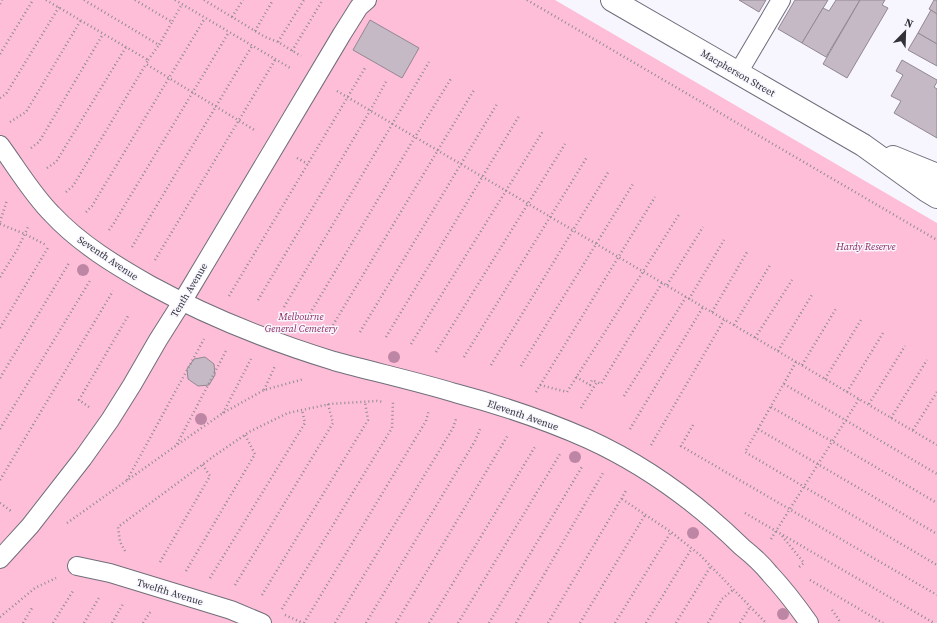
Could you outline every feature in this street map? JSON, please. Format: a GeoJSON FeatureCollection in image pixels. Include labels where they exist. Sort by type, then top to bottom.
{"type":"FeatureCollection","features":[{"type":"Feature","properties":{"kind":"street","name":"Macpherson Street"},"geometry":{"type":"LineString","coordinates":[[612,0],[864,145],[937,198]]}},
{"type":"Feature","properties":{"kind":"street","name":"Macpherson Street"},"geometry":{"type":"LineString","coordinates":[[864,145],[937,175]]}},
{"type":"Feature","properties":{"kind":"lane"},"geometry":{"type":"LineString","coordinates":[[738,73],[781,0]]}},
{"type":"Feature","properties":{"kind":"lane","name":"Tenth Avenue"},"geometry":{"type":"LineString","coordinates":[[0,559],[52,499],[110,420],[132,386],[158,340],[317,77],[363,4]]}},
{"type":"Feature","properties":{"kind":"lane","name":"Seventh Avenue"},"geometry":{"type":"LineString","coordinates":[[0,144],[26,182],[50,213],[69,230],[103,257],[182,302]]}},
{"type":"Feature","properties":{"kind":"lane","name":"Eleventh Avenue"},"geometry":{"type":"LineString","coordinates":[[182,302],[299,350],[334,361],[484,401],[549,423],[589,440],[627,459],[664,482],[702,510],[758,561],[809,623]]}},
{"type":"Feature","properties":{"kind":"lane","name":"Twelfth Avenue"},"geometry":{"type":"LineString","coordinates":[[77,566],[110,573],[231,610],[262,623]]}},
{"type":"Feature","properties":{"kind":"path"},"geometry":{"type":"LineString","coordinates":[[0,4],[2,0]]}},
{"type":"Feature","properties":{"kind":"path"},"geometry":{"type":"LineString","coordinates":[[0,54],[33,0]]}},
{"type":"Feature","properties":{"kind":"path"},"geometry":{"type":"LineString","coordinates":[[46,0],[148,60]]}},
{"type":"Feature","properties":{"kind":"path"},"geometry":{"type":"LineString","coordinates":[[84,0],[159,45]]}},
{"type":"Feature","properties":{"kind":"path"},"geometry":{"type":"LineString","coordinates":[[135,0],[172,22]]}},
{"type":"Feature","properties":{"kind":"path"},"geometry":{"type":"LineString","coordinates":[[175,0],[275,60],[317,77],[370,111],[937,444]]}},
{"type":"Feature","properties":{"kind":"path"},"geometry":{"type":"LineString","coordinates":[[204,0],[265,37],[278,42],[292,51],[317,77]]}},
{"type":"Feature","properties":{"kind":"path"},"geometry":{"type":"LineString","coordinates":[[210,4],[212,0]]}},
{"type":"Feature","properties":{"kind":"path"},"geometry":{"type":"LineString","coordinates":[[232,17],[243,0]]}},
{"type":"Feature","properties":{"kind":"path"},"geometry":{"type":"LineString","coordinates":[[255,31],[273,0]]}},
{"type":"Feature","properties":{"kind":"path"},"geometry":{"type":"LineString","coordinates":[[278,42],[304,0]]}},
{"type":"Feature","properties":{"kind":"path"},"geometry":{"type":"LineString","coordinates":[[527,0],[937,240]]}},
{"type":"Feature","properties":{"kind":"path"},"geometry":{"type":"LineString","coordinates":[[292,51],[322,1]]}},
{"type":"Feature","properties":{"kind":"path"},"geometry":{"type":"LineString","coordinates":[[0,277],[44,205],[73,186],[148,60],[159,45],[182,4]]}},
{"type":"Feature","properties":{"kind":"path"},"geometry":{"type":"LineString","coordinates":[[0,98],[6,94],[59,7]]}},
{"type":"Feature","properties":{"kind":"path"},"geometry":{"type":"LineString","coordinates":[[69,230],[92,206],[205,18]]}},
{"type":"Feature","properties":{"kind":"path"},"geometry":{"type":"LineString","coordinates":[[6,125],[26,112],[81,20]]}},
{"type":"Feature","properties":{"kind":"path"},"geometry":{"type":"LineString","coordinates":[[93,249],[114,224],[229,32]]}},
{"type":"Feature","properties":{"kind":"path"},"geometry":{"type":"LineString","coordinates":[[12,162],[39,142],[103,34]]}},
{"type":"Feature","properties":{"kind":"path"},"geometry":{"type":"LineString","coordinates":[[120,267],[252,46]]}},
{"type":"Feature","properties":{"kind":"path"},"geometry":{"type":"LineString","coordinates":[[26,182],[56,162],[126,47]]}},
{"type":"Feature","properties":{"kind":"path"},"geometry":{"type":"LineString","coordinates":[[143,281],[275,60]]}},
{"type":"Feature","properties":{"kind":"path"},"geometry":{"type":"LineString","coordinates":[[284,308],[428,62]]}},
{"type":"Feature","properties":{"kind":"path"},"geometry":{"type":"LineString","coordinates":[[146,64],[257,131]]}},
{"type":"Feature","properties":{"kind":"path"},"geometry":{"type":"LineString","coordinates":[[229,296],[365,68]]}},
{"type":"Feature","properties":{"kind":"path"},"geometry":{"type":"LineString","coordinates":[[308,317],[452,77]]}},
{"type":"Feature","properties":{"kind":"path"},"geometry":{"type":"LineString","coordinates":[[258,300],[387,80]]}},
{"type":"Feature","properties":{"kind":"path"},"geometry":{"type":"LineString","coordinates":[[333,325],[474,90]]}},
{"type":"Feature","properties":{"kind":"path"},"geometry":{"type":"LineString","coordinates":[[360,332],[497,104]]}},
{"type":"Feature","properties":{"kind":"path"},"geometry":{"type":"LineString","coordinates":[[386,337],[519,116]]}},
{"type":"Feature","properties":{"kind":"path"},"geometry":{"type":"LineString","coordinates":[[411,344],[543,131]]}},
{"type":"Feature","properties":{"kind":"path"},"geometry":{"type":"LineString","coordinates":[[436,352],[565,144]]}},
{"type":"Feature","properties":{"kind":"path"},"geometry":{"type":"LineString","coordinates":[[464,357],[587,157]]}},
{"type":"Feature","properties":{"kind":"path"},"geometry":{"type":"LineString","coordinates":[[491,365],[609,171]]}},
{"type":"Feature","properties":{"kind":"path"},"geometry":{"type":"LineString","coordinates":[[521,366],[633,184]]}},
{"type":"Feature","properties":{"kind":"path"},"geometry":{"type":"LineString","coordinates":[[8,196],[0,223],[49,246]]}},
{"type":"Feature","properties":{"kind":"path"},"geometry":{"type":"LineString","coordinates":[[536,392],[655,197]]}},
{"type":"Feature","properties":{"kind":"path"},"geometry":{"type":"LineString","coordinates":[[540,385],[567,392],[680,213]]}},
{"type":"Feature","properties":{"kind":"path"},"geometry":{"type":"LineString","coordinates":[[667,285],[703,227]]}},
{"type":"Feature","properties":{"kind":"path"},"geometry":{"type":"LineString","coordinates":[[689,299],[724,240]]}},
{"type":"Feature","properties":{"kind":"path"},"geometry":{"type":"LineString","coordinates":[[0,328],[53,241]]}},
{"type":"Feature","properties":{"kind":"path"},"geometry":{"type":"LineString","coordinates":[[712,312],[747,252]]}},
{"type":"Feature","properties":{"kind":"path"},"geometry":{"type":"LineString","coordinates":[[0,378],[72,259]]}},
{"type":"Feature","properties":{"kind":"path"},"geometry":{"type":"LineString","coordinates":[[734,325],[770,265]]}},
{"type":"Feature","properties":{"kind":"path"},"geometry":{"type":"LineString","coordinates":[[0,429],[91,279]]}},
{"type":"Feature","properties":{"kind":"path"},"geometry":{"type":"LineString","coordinates":[[755,338],[792,280]]}},
{"type":"Feature","properties":{"kind":"path"},"geometry":{"type":"LineString","coordinates":[[576,377],[590,385],[592,380],[601,384],[662,283]]}},
{"type":"Feature","properties":{"kind":"path"},"geometry":{"type":"LineString","coordinates":[[0,480],[113,291]]}},
{"type":"Feature","properties":{"kind":"path"},"geometry":{"type":"LineString","coordinates":[[778,351],[813,293]]}},
{"type":"Feature","properties":{"kind":"path"},"geometry":{"type":"LineString","coordinates":[[624,396],[686,297]]}},
{"type":"Feature","properties":{"kind":"path"},"geometry":{"type":"LineString","coordinates":[[630,429],[703,307]]}},
{"type":"Feature","properties":{"kind":"path"},"geometry":{"type":"LineString","coordinates":[[802,365],[837,307]]}},
{"type":"Feature","properties":{"kind":"path"},"geometry":{"type":"LineString","coordinates":[[110,420],[79,400],[128,316]]}},
{"type":"Feature","properties":{"kind":"path"},"geometry":{"type":"LineString","coordinates":[[638,467],[724,320]]}},
{"type":"Feature","properties":{"kind":"path"},"geometry":{"type":"LineString","coordinates":[[825,379],[861,320]]}},
{"type":"Feature","properties":{"kind":"path"},"geometry":{"type":"LineString","coordinates":[[847,392],[883,333]]}},
{"type":"Feature","properties":{"kind":"path"},"geometry":{"type":"LineString","coordinates":[[125,482],[204,339]]}},
{"type":"Feature","properties":{"kind":"path"},"geometry":{"type":"LineString","coordinates":[[177,445],[230,344]]}},
{"type":"Feature","properties":{"kind":"path"},"geometry":{"type":"LineString","coordinates":[[869,404],[905,346]]}},
{"type":"Feature","properties":{"kind":"path"},"geometry":{"type":"LineString","coordinates":[[223,413],[254,353]]}},
{"type":"Feature","properties":{"kind":"path"},"geometry":{"type":"LineString","coordinates":[[891,418],[927,360]]}},
{"type":"Feature","properties":{"kind":"path"},"geometry":{"type":"LineString","coordinates":[[264,390],[277,362]]}},
{"type":"Feature","properties":{"kind":"path"},"geometry":{"type":"LineString","coordinates":[[796,362],[744,452],[937,565]]}},
{"type":"Feature","properties":{"kind":"path"},"geometry":{"type":"LineString","coordinates":[[67,523],[223,413],[264,390],[306,378]]}},
{"type":"Feature","properties":{"kind":"path"},"geometry":{"type":"LineString","coordinates":[[580,411],[597,382]]}},
{"type":"Feature","properties":{"kind":"path"},"geometry":{"type":"LineString","coordinates":[[784,384],[937,474]]}},
{"type":"Feature","properties":{"kind":"path"},"geometry":{"type":"LineString","coordinates":[[914,430],[937,392]]}},
{"type":"Feature","properties":{"kind":"path"},"geometry":{"type":"LineString","coordinates":[[758,561],[859,399]]}},
{"type":"Feature","properties":{"kind":"path"},"geometry":{"type":"LineString","coordinates":[[128,555],[120,542],[118,527],[202,464],[248,432],[288,413],[328,404],[377,401],[385,402]]}},
{"type":"Feature","properties":{"kind":"path"},"geometry":{"type":"LineString","coordinates":[[261,596],[368,420],[365,402]]}},
{"type":"Feature","properties":{"kind":"path"},"geometry":{"type":"LineString","coordinates":[[400,403],[393,402],[392,428],[280,613],[303,623],[426,420],[430,408]]}},
{"type":"Feature","properties":{"kind":"path"},"geometry":{"type":"LineString","coordinates":[[235,585],[333,423],[328,404]]}},
{"type":"Feature","properties":{"kind":"path"},"geometry":{"type":"LineString","coordinates":[[771,407],[937,503]]}},
{"type":"Feature","properties":{"kind":"path"},"geometry":{"type":"LineString","coordinates":[[207,584],[305,423],[302,410]]}},
{"type":"Feature","properties":{"kind":"path"},"geometry":{"type":"LineString","coordinates":[[335,623],[453,428],[457,414]]}},
{"type":"Feature","properties":{"kind":"path"},"geometry":{"type":"LineString","coordinates":[[366,623],[475,441],[484,421]]}},
{"type":"Feature","properties":{"kind":"path"},"geometry":{"type":"LineString","coordinates":[[693,425],[681,446],[937,595]]}},
{"type":"Feature","properties":{"kind":"path"},"geometry":{"type":"LineString","coordinates":[[396,623],[511,429]]}},
{"type":"Feature","properties":{"kind":"path"},"geometry":{"type":"LineString","coordinates":[[758,429],[937,534]]}},
{"type":"Feature","properties":{"kind":"path"},"geometry":{"type":"LineString","coordinates":[[183,575],[255,454],[245,435]]}},
{"type":"Feature","properties":{"kind":"path"},"geometry":{"type":"LineString","coordinates":[[429,623],[538,440]]}},
{"type":"Feature","properties":{"kind":"path"},"geometry":{"type":"LineString","coordinates":[[458,623],[562,450]]}},
{"type":"Feature","properties":{"kind":"path"},"geometry":{"type":"LineString","coordinates":[[489,623],[586,461]]}},
{"type":"Feature","properties":{"kind":"path"},"geometry":{"type":"LineString","coordinates":[[158,566],[210,476],[202,464]]}},
{"type":"Feature","properties":{"kind":"path"},"geometry":{"type":"LineString","coordinates":[[516,623],[604,470]]}},
{"type":"Feature","properties":{"kind":"path"},"geometry":{"type":"LineString","coordinates":[[548,623],[629,486]]}},
{"type":"Feature","properties":{"kind":"path"},"geometry":{"type":"LineString","coordinates":[[622,499],[692,548],[766,623]]}},
{"type":"Feature","properties":{"kind":"path"},"geometry":{"type":"LineString","coordinates":[[743,512],[934,623]]}},
{"type":"Feature","properties":{"kind":"path"},"geometry":{"type":"LineString","coordinates":[[580,623],[645,515]]}},
{"type":"Feature","properties":{"kind":"path"},"geometry":{"type":"LineString","coordinates":[[614,623],[671,532]]}},
{"type":"Feature","properties":{"kind":"path"},"geometry":{"type":"LineString","coordinates":[[780,534],[804,563],[797,568],[802,573]]}},
{"type":"Feature","properties":{"kind":"path"},"geometry":{"type":"LineString","coordinates":[[646,623],[692,548]]}},
{"type":"Feature","properties":{"kind":"path"},"geometry":{"type":"LineString","coordinates":[[676,623],[710,566]]}},
{"type":"Feature","properties":{"kind":"path"},"geometry":{"type":"LineString","coordinates":[[0,617],[35,588],[60,576]]}},
{"type":"Feature","properties":{"kind":"path"},"geometry":{"type":"LineString","coordinates":[[815,589],[806,578],[883,623]]}},
{"type":"Feature","properties":{"kind":"path"},"geometry":{"type":"LineString","coordinates":[[53,623],[76,586]]}},
{"type":"Feature","properties":{"kind":"path"},"geometry":{"type":"LineString","coordinates":[[708,623],[722,599],[734,589]]}},
{"type":"Feature","properties":{"kind":"path"},"geometry":{"type":"LineString","coordinates":[[84,623],[102,593]]}},
{"type":"Feature","properties":{"kind":"path"},"geometry":{"type":"LineString","coordinates":[[112,623],[125,599]]}},
{"type":"Feature","properties":{"kind":"path"},"geometry":{"type":"LineString","coordinates":[[828,605],[841,623]]}},
{"type":"Feature","properties":{"kind":"path"},"geometry":{"type":"LineString","coordinates":[[740,623],[750,607]]}},
{"type":"Feature","properties":{"kind":"path"},"geometry":{"type":"LineString","coordinates":[[23,623],[32,608]]}},
{"type":"Feature","properties":{"kind":"green space","name":"Melbourne General Cemetery"},"geometry":{"type":"Polygon","coordinates":[[[0,0],[555,0],[937,223],[937,623],[0,623],[0,0]]]}},
{"type":"Feature","properties":{"kind":"building"},"geometry":{"type":"Polygon","coordinates":[[[739,0],[766,0],[759,12],[739,0]]]}},
{"type":"Feature","properties":{"kind":"building"},"geometry":{"type":"Polygon","coordinates":[[[795,0],[828,0],[802,43],[778,29],[795,0]]]}},
{"type":"Feature","properties":{"kind":"building"},"geometry":{"type":"Polygon","coordinates":[[[836,0],[860,0],[826,57],[802,43],[823,8],[829,11],[836,0]]]}},
{"type":"Feature","properties":{"kind":"building"},"geometry":{"type":"Polygon","coordinates":[[[860,0],[885,0],[882,5],[888,8],[847,78],[823,64],[860,0]]]}},
{"type":"Feature","properties":{"kind":"building"},"geometry":{"type":"Polygon","coordinates":[[[934,0],[937,0],[937,14],[929,9],[934,0]]]}},
{"type":"Feature","properties":{"kind":"building"},"geometry":{"type":"Polygon","coordinates":[[[931,10],[937,14],[937,44],[918,33],[931,10]]]}},
{"type":"Feature","properties":{"kind":"building"},"geometry":{"type":"Polygon","coordinates":[[[370,20],[419,48],[402,78],[353,50],[370,20]]]}},
{"type":"Feature","properties":{"kind":"building"},"geometry":{"type":"Polygon","coordinates":[[[918,33],[937,44],[937,66],[908,50],[918,33]]]}},
{"type":"Feature","properties":{"kind":"building"},"geometry":{"type":"Polygon","coordinates":[[[902,60],[937,80],[934,87],[937,89],[937,138],[894,113],[901,101],[891,96],[903,75],[896,71],[902,60]]]}},
{"type":"Feature","properties":{"kind":"building"},"geometry":{"type":"Polygon","coordinates":[[[205,357],[214,364],[215,375],[209,385],[198,386],[188,379],[187,369],[194,359],[205,357]]]}},
{"type":"Feature","properties":{"kind":"park label","name":"Hardy Reserve"},"geometry":{"type":"Point","coordinates":[866,246]}}]}
